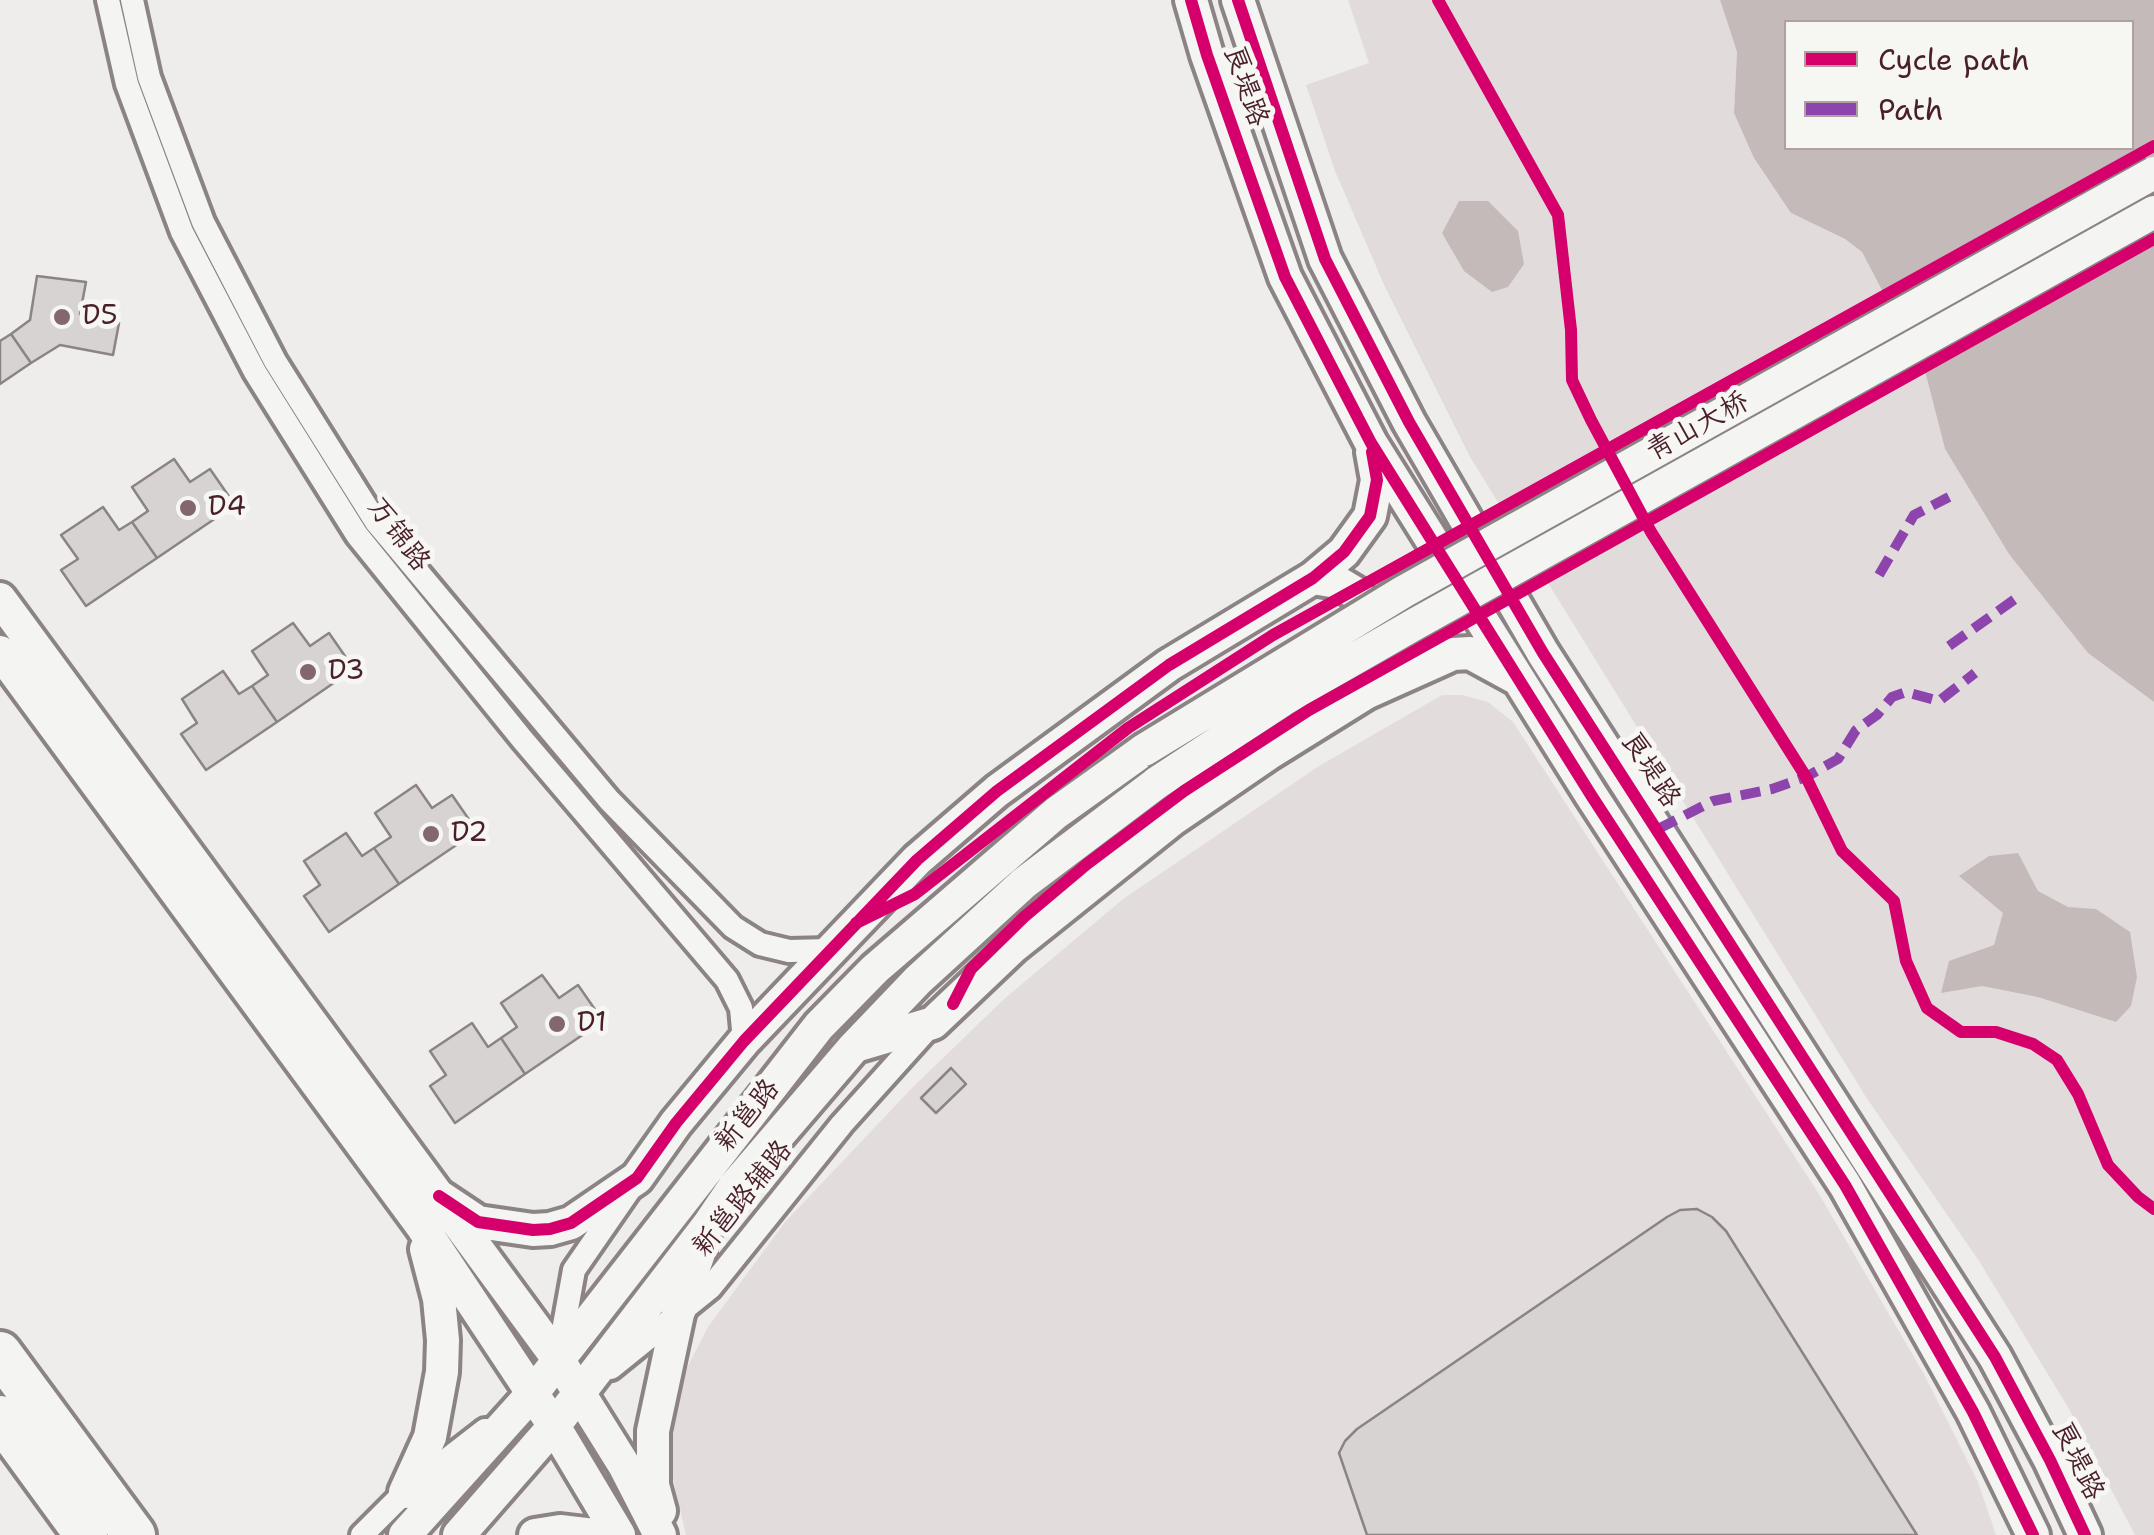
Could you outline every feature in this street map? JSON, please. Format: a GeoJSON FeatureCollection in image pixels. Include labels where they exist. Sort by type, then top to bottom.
{"type":"FeatureCollection","features":[{"type":"Feature","properties":{"kind":"highway"},"geometry":{"type":"LineString","coordinates":[[0,1354],[134,1535]]}},
{"type":"Feature","properties":{"kind":"highway"},"geometry":{"type":"LineString","coordinates":[[0,1417],[86,1535]]}},
{"type":"Feature","properties":{"kind":"main road","name":"良堤路"},"geometry":{"type":"LineString","coordinates":[[1192,0],[1206,54],[1285,277],[1371,442],[1516,678],[1845,1185],[1973,1412],[2021,1520],[2033,1535]]}},
{"type":"Feature","properties":{"kind":"main road","name":"良堤路"},"geometry":{"type":"LineString","coordinates":[[1238,0],[1325,260],[1409,422],[1543,653],[1995,1357],[2085,1535]]}},
{"type":"Feature","properties":{"kind":"main road","name":"青山大桥"},"geometry":{"type":"LineString","coordinates":[[1144,750],[1403,592],[2154,173]]}},
{"type":"Feature","properties":{"kind":"main road","name":"青山大桥"},"geometry":{"type":"LineString","coordinates":[[1158,782],[1284,700],[1417,623],[2154,212]]}},
{"type":"Feature","properties":{"kind":"main road"},"geometry":{"type":"LineString","coordinates":[[438,1196],[478,1222],[550,1229],[572,1222],[638,1178],[676,1122],[744,1041],[917,860],[996,791],[1169,665],[1313,578],[1344,552],[1370,516],[1377,480],[1371,442]]}},
{"type":"Feature","properties":{"kind":"main road"},"geometry":{"type":"LineString","coordinates":[[1313,578],[1337,582],[1357,594],[1374,619],[1384,647],[1380,667],[1366,692]]}},
{"type":"Feature","properties":{"kind":"main road"},"geometry":{"type":"LineString","coordinates":[[0,599],[558,1359],[663,1535]]}},
{"type":"Feature","properties":{"kind":"main road"},"geometry":{"type":"LineString","coordinates":[[0,652],[421,1225],[554,1426],[619,1535]]}},
{"type":"Feature","properties":{"kind":"main road"},"geometry":{"type":"LineString","coordinates":[[854,1047],[933,1023],[1065,902],[1173,819],[1366,692],[1453,654],[1470,654],[1496,664],[1516,678]]}},
{"type":"Feature","properties":{"kind":"main road","name":"新邕路"},"geometry":{"type":"LineString","coordinates":[[405,1535],[532,1394],[819,1026],[876,969],[1056,813],[1144,750]]}},
{"type":"Feature","properties":{"kind":"main road"},"geometry":{"type":"LineString","coordinates":[[1591,795],[1622,772]]}},
{"type":"Feature","properties":{"kind":"main road","name":"新邕路"},"geometry":{"type":"LineString","coordinates":[[459,1535],[581,1392],[766,1147],[854,1047],[918,980],[1024,883],[1158,782]]}},
{"type":"Feature","properties":{"kind":"main road"},"geometry":{"type":"LineString","coordinates":[[830,950],[884,932],[973,884]]}},
{"type":"Feature","properties":{"kind":"main road"},"geometry":{"type":"LineString","coordinates":[[933,1023],[946,970],[964,939]]}},
{"type":"Feature","properties":{"kind":"main road"},"geometry":{"type":"LineString","coordinates":[[663,1535],[652,1485],[654,1430],[678,1314],[710,1224]]}},
{"type":"Feature","properties":{"kind":"main road"},"geometry":{"type":"LineString","coordinates":[[404,1492],[430,1437],[442,1372],[439,1299],[421,1225]]}},
{"type":"Feature","properties":{"kind":"main road"},"geometry":{"type":"LineString","coordinates":[[534,1535],[560,1531],[594,1535]]}},
{"type":"Feature","properties":{"kind":"street","name":"万锦路"},"geometry":{"type":"LineString","coordinates":[[108,0],[128,84],[182,232],[255,372],[357,535],[522,739],[727,980],[740,1008],[744,1041]]}},
{"type":"Feature","properties":{"kind":"street","name":"万锦路"},"geometry":{"type":"LineString","coordinates":[[132,0],[149,77],[203,222],[275,360],[376,522],[609,800],[733,927],[760,944],[788,951],[830,950]]}},
{"type":"Feature","properties":{"kind":"street","name":"新邕路辅路"},"geometry":{"type":"LineString","coordinates":[[581,1392],[710,1288],[842,1124],[933,1023]]}},
{"type":"Feature","properties":{"kind":"street"},"geometry":{"type":"LineString","coordinates":[[558,1359],[574,1270],[638,1178]]}},
{"type":"Feature","properties":{"kind":"street"},"geometry":{"type":"LineString","coordinates":[[362,1535],[404,1492],[532,1394]]}},
{"type":"Feature","properties":{"kind":"shaded area"},"geometry":{"type":"Polygon","coordinates":[[[1348,0],[1720,0],[1737,52],[1734,113],[1791,213],[1845,239],[1862,252],[1926,375],[1945,449],[2088,653],[2154,702],[2154,1535],[2135,1535],[2069,1409],[1979,1261],[1866,1097],[1470,457],[1385,287],[1335,171],[1306,85],[1369,63],[1348,0]]]}},
{"type":"Feature","properties":{"kind":"shaded area"},"geometry":{"type":"Polygon","coordinates":[[[1720,0],[2154,0],[2154,702],[2088,653],[2009,554],[1945,449],[1926,375],[1862,252],[1845,239],[1791,213],[1754,158],[1734,113],[1737,52],[1720,0]]]}},
{"type":"Feature","properties":{"kind":"shaded area"},"geometry":{"type":"Polygon","coordinates":[[[1459,201],[1488,201],[1518,231],[1524,264],[1508,287],[1492,292],[1464,271],[1442,233],[1459,201]]]}},
{"type":"Feature","properties":{"kind":"shaded area"},"geometry":{"type":"Polygon","coordinates":[[[1442,695],[1462,695],[1488,702],[1513,722],[1819,1194],[1925,1376],[1978,1482],[1996,1535],[686,1535],[669,1461],[676,1389],[708,1327],[785,1222],[913,1087],[1003,1000],[1123,899],[1319,766],[1442,695]]]}},
{"type":"Feature","properties":{"kind":"shaded area"},"geometry":{"type":"Polygon","coordinates":[[[2018,853],[2038,891],[2068,907],[2096,909],[2130,932],[2137,977],[2131,1006],[2116,1022],[2038,997],[1982,986],[1941,993],[1949,961],[1994,945],[2003,913],[1959,876],[1989,856],[2018,853]]]}},
{"type":"Feature","properties":{"kind":"building","name":"D5"},"geometry":{"type":"Polygon","coordinates":[[[37,276],[86,282],[80,314],[119,323],[113,355],[60,345],[31,363],[11,334],[30,320],[37,276]]]}},
{"type":"Feature","properties":{"kind":"building"},"geometry":{"type":"Polygon","coordinates":[[[11,334],[31,363],[0,384],[0,341],[11,334]]]}},
{"type":"Feature","properties":{"kind":"building","name":"D4"},"geometry":{"type":"Polygon","coordinates":[[[174,459],[190,482],[210,469],[235,505],[157,558],[132,522],[148,511],[132,487],[174,459]]]}},
{"type":"Feature","properties":{"kind":"building"},"geometry":{"type":"Polygon","coordinates":[[[103,507],[119,530],[132,522],[157,558],[86,606],[61,570],[78,559],[61,535],[103,507]]]}},
{"type":"Feature","properties":{"kind":"building","name":"D3"},"geometry":{"type":"Polygon","coordinates":[[[293,623],[310,646],[329,633],[354,669],[277,722],[252,686],[268,675],[252,651],[293,623]]]}},
{"type":"Feature","properties":{"kind":"building"},"geometry":{"type":"Polygon","coordinates":[[[223,671],[239,694],[252,686],[277,722],[206,770],[181,734],[197,723],[182,699],[223,671]]]}},
{"type":"Feature","properties":{"kind":"building","name":"D2"},"geometry":{"type":"Polygon","coordinates":[[[416,785],[432,808],[452,795],[477,831],[399,884],[374,848],[391,837],[375,813],[416,785]]]}},
{"type":"Feature","properties":{"kind":"building"},"geometry":{"type":"Polygon","coordinates":[[[346,833],[362,856],[374,848],[399,884],[329,932],[304,896],[320,885],[304,861],[346,833]]]}},
{"type":"Feature","properties":{"kind":"building","name":"D1"},"geometry":{"type":"Polygon","coordinates":[[[542,975],[559,998],[578,985],[603,1021],[525,1074],[501,1038],[517,1027],[501,1003],[542,975]]]}},
{"type":"Feature","properties":{"kind":"building"},"geometry":{"type":"Polygon","coordinates":[[[472,1023],[488,1047],[501,1038],[525,1074],[455,1123],[430,1086],[446,1075],[430,1051],[472,1023]]]}},
{"type":"Feature","properties":{"kind":"building"},"geometry":{"type":"Polygon","coordinates":[[[951,1068],[966,1084],[936,1113],[921,1098],[951,1068]]]}},
{"type":"Feature","properties":{"kind":"building"},"geometry":{"type":"Polygon","coordinates":[[[1697,1209],[1726,1231],[1917,1535],[1367,1535],[1339,1453],[1357,1429],[1667,1217],[1680,1210],[1697,1209]]]}},
{"type":"Feature","properties":{"kind":"marked path"},"geometry":{"type":"LineString","coordinates":[[1879,575],[1914,515],[1949,497]]}},
{"type":"Feature","properties":{"kind":"marked path"},"geometry":{"type":"LineString","coordinates":[[1949,646],[2018,597]]}},
{"type":"Feature","properties":{"kind":"marked path"},"geometry":{"type":"LineString","coordinates":[[1658,829],[1713,801],[1772,789],[1806,777],[1838,759],[1856,730],[1877,715],[1892,697],[1906,692],[1939,701],[1975,673]]}},
{"type":"Feature","properties":{"kind":"cycle path"},"geometry":{"type":"LineString","coordinates":[[1191,0],[1285,277],[1371,443],[1591,795],[1845,1185],[1973,1412],[2033,1535]]}},
{"type":"Feature","properties":{"kind":"cycle path"},"geometry":{"type":"LineString","coordinates":[[1238,0],[1325,259],[1409,422],[1543,653],[1995,1357],[2085,1535]]}},
{"type":"Feature","properties":{"kind":"cycle path"},"geometry":{"type":"LineString","coordinates":[[1438,0],[1558,215],[1571,330],[1572,380],[1591,420],[1651,532],[1806,777],[1842,851],[1894,901],[1906,961],[1927,1008],[1961,1032],[1996,1032],[2033,1044],[2057,1060],[2078,1094],[2108,1165],[2154,1209]]}},
{"type":"Feature","properties":{"kind":"cycle path"},"geometry":{"type":"LineString","coordinates":[[856,923],[915,894],[1128,728],[1273,635],[2154,146]]}},
{"type":"Feature","properties":{"kind":"cycle path"},"geometry":{"type":"LineString","coordinates":[[953,1004],[971,969],[1087,864],[1184,791],[1309,710],[2154,239]]}},
{"type":"Feature","properties":{"kind":"cycle path"},"geometry":{"type":"LineString","coordinates":[[439,1196],[478,1222],[550,1229],[571,1223],[637,1178],[676,1123],[744,1041],[917,860],[997,791],[1169,665],[1313,578],[1344,552],[1370,516],[1377,480],[1372,452]]}},
{"type":"Feature","properties":{"kind":"place","name":"D5"},"geometry":{"type":"Point","coordinates":[62,317]}},
{"type":"Feature","properties":{"kind":"place","name":"D4"},"geometry":{"type":"Point","coordinates":[188,508]}},
{"type":"Feature","properties":{"kind":"place","name":"D3"},"geometry":{"type":"Point","coordinates":[308,672]}},
{"type":"Feature","properties":{"kind":"place","name":"D2"},"geometry":{"type":"Point","coordinates":[431,834]}},
{"type":"Feature","properties":{"kind":"place","name":"D1"},"geometry":{"type":"Point","coordinates":[557,1024]}}]}
